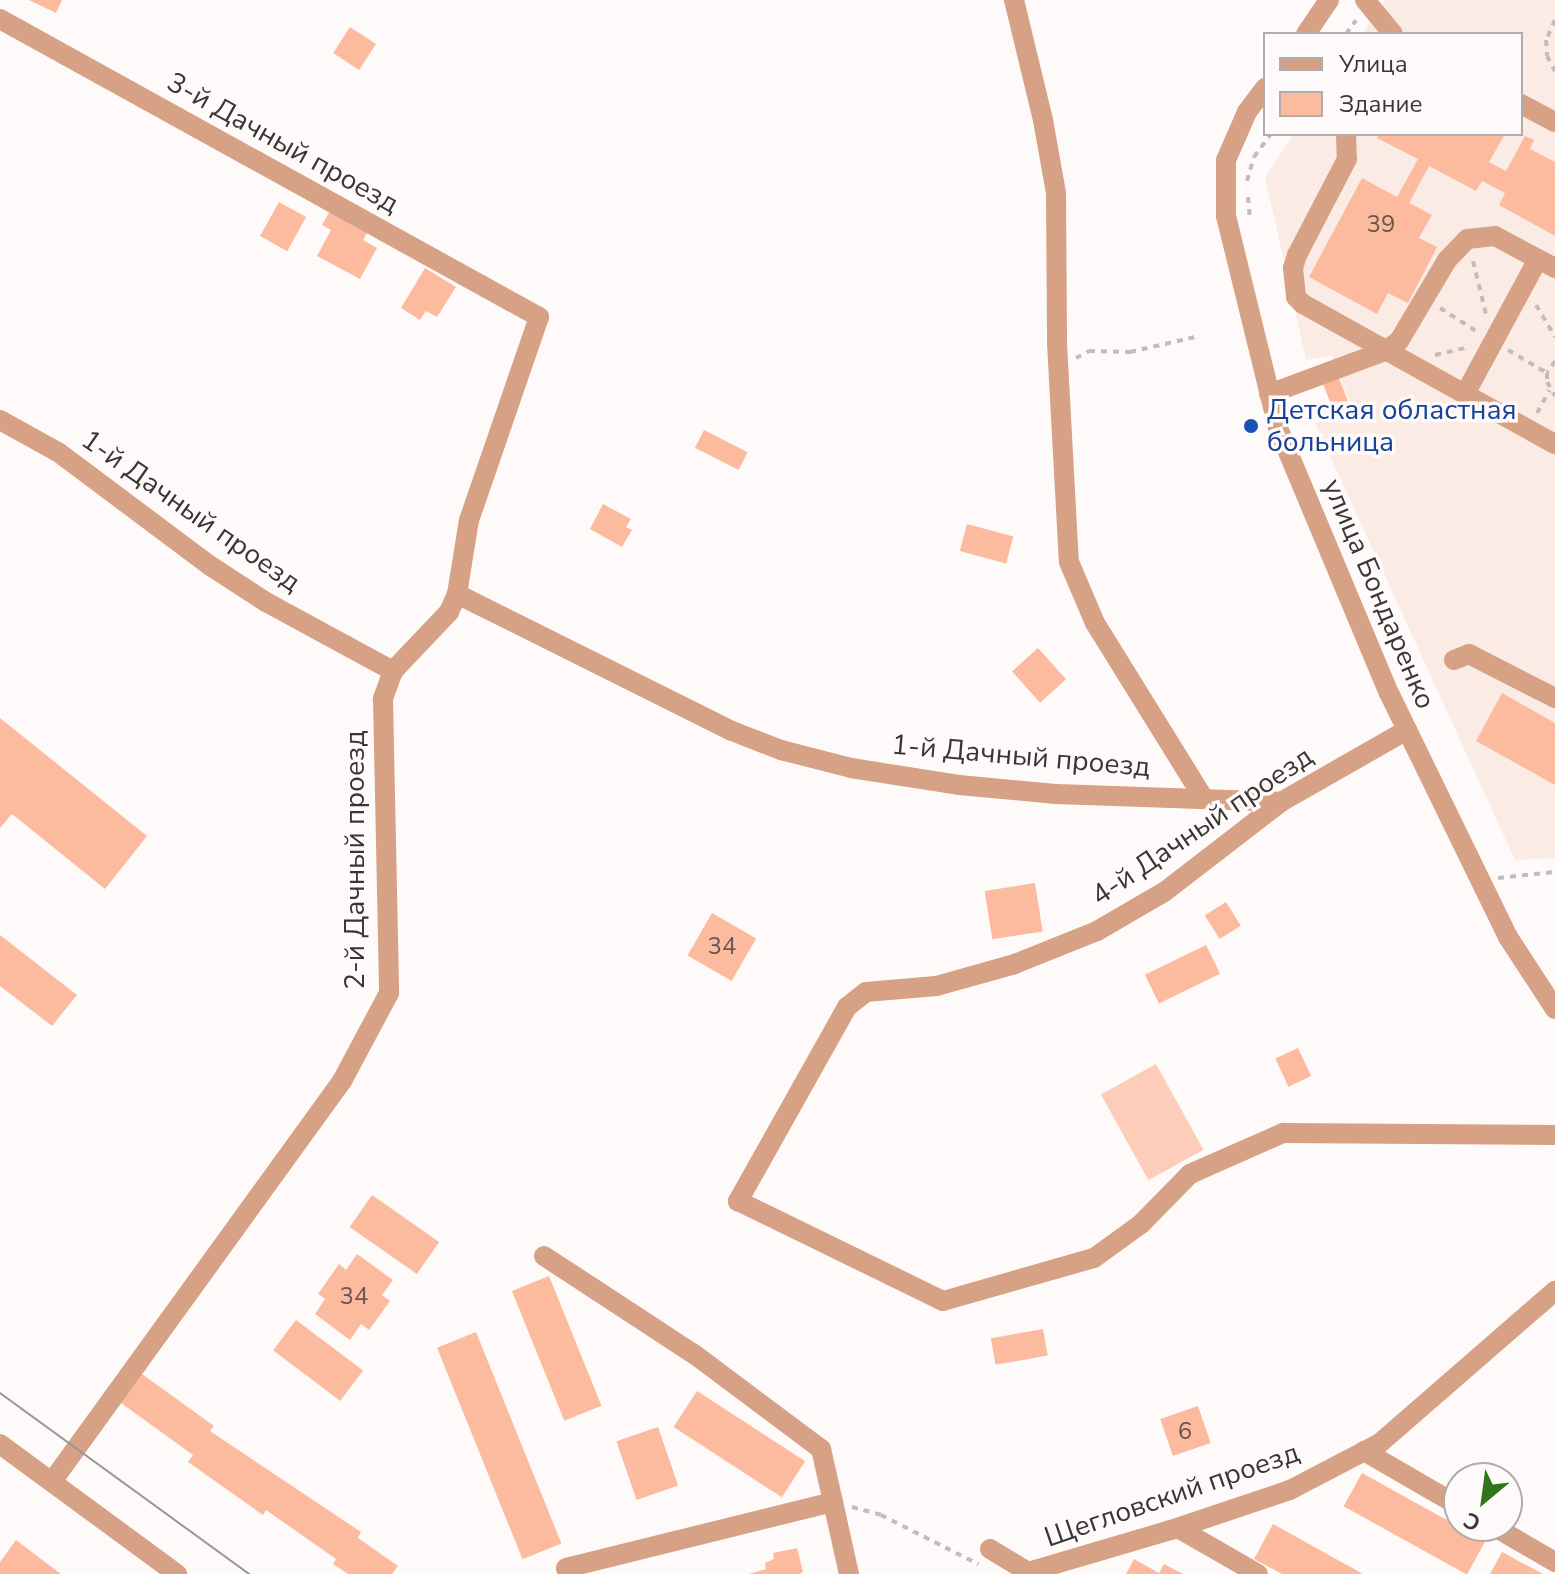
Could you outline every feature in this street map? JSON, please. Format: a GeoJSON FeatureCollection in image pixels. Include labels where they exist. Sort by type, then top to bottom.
{"type":"FeatureCollection","features":[{"type":"Feature","properties":{"kind":"street","name":"4-й Дачный проезд"},"geometry":{"type":"LineString","coordinates":[[1014,0],[1043,120],[1056,193],[1058,368],[1069,562],[1095,623],[1204,799]]}},
{"type":"Feature","properties":{"kind":"street"},"geometry":{"type":"LineString","coordinates":[[1307,32],[1329,0]]}},
{"type":"Feature","properties":{"kind":"street"},"geometry":{"type":"LineString","coordinates":[[1365,0],[1391,32]]}},
{"type":"Feature","properties":{"kind":"street","name":"3-й Дачный проезд"},"geometry":{"type":"LineString","coordinates":[[0,19],[539,317]]}},
{"type":"Feature","properties":{"kind":"street","name":"улица Бондаренко"},"geometry":{"type":"LineString","coordinates":[[1263,91],[1247,112],[1226,160],[1226,216],[1278,428],[1407,730],[1508,937],[1555,1009]]}},
{"type":"Feature","properties":{"kind":"street"},"geometry":{"type":"LineString","coordinates":[[1523,105],[1555,122]]}},
{"type":"Feature","properties":{"kind":"street"},"geometry":{"type":"LineString","coordinates":[[1346,136],[1347,159],[1297,255],[1293,287],[1303,304],[1555,444]]}},
{"type":"Feature","properties":{"kind":"street"},"geometry":{"type":"LineString","coordinates":[[1269,394],[1385,351],[1399,341],[1447,260],[1467,239],[1495,236],[1547,263],[1524,284],[1465,394]]}},
{"type":"Feature","properties":{"kind":"street","name":"2-й Дачный проезд"},"geometry":{"type":"LineString","coordinates":[[52,1481],[342,1081],[389,993],[383,699],[393,671],[449,612],[457,594],[469,520],[539,317]]}},
{"type":"Feature","properties":{"kind":"street","name":"1-й Дачный проезд"},"geometry":{"type":"LineString","coordinates":[[0,420],[58,452],[209,565],[255,595],[393,671]]}},
{"type":"Feature","properties":{"kind":"street","name":"1-й Дачный проезд"},"geometry":{"type":"LineString","coordinates":[[457,594],[732,731],[781,750],[851,768],[959,785],[1056,794],[1281,802]]}},
{"type":"Feature","properties":{"kind":"street"},"geometry":{"type":"LineString","coordinates":[[1454,660],[1469,654],[1555,698]]}},
{"type":"Feature","properties":{"kind":"street","name":"4-й Дачный проезд"},"geometry":{"type":"LineString","coordinates":[[1407,730],[1281,802],[1164,892],[1097,931],[1015,964],[936,986],[866,992],[847,1007],[738,1201],[943,1301],[1094,1258],[1141,1224],[1190,1174],[1283,1133],[1549,1137]]}},
{"type":"Feature","properties":{"kind":"street"},"geometry":{"type":"LineString","coordinates":[[544,1256],[694,1354],[821,1449],[849,1574]]}},
{"type":"Feature","properties":{"kind":"street","name":"Щегловский проезд"},"geometry":{"type":"LineString","coordinates":[[989,1558],[1028,1572],[1178,1528],[1290,1490],[1380,1443],[1555,1291]]}},
{"type":"Feature","properties":{"kind":"street"},"geometry":{"type":"LineString","coordinates":[[0,1444],[177,1574]]}},
{"type":"Feature","properties":{"kind":"street"},"geometry":{"type":"LineString","coordinates":[[1364,1451],[1443,1497]]}},
{"type":"Feature","properties":{"kind":"street"},"geometry":{"type":"LineString","coordinates":[[568,1574],[566,1568],[833,1502]]}},
{"type":"Feature","properties":{"kind":"street"},"geometry":{"type":"LineString","coordinates":[[1178,1528],[1258,1574]]}},
{"type":"Feature","properties":{"kind":"street"},"geometry":{"type":"LineString","coordinates":[[1521,1542],[1555,1562]]}},
{"type":"Feature","properties":{"kind":"path"},"geometry":{"type":"LineString","coordinates":[[1555,20],[1546,40],[1547,56],[1555,71]]}},
{"type":"Feature","properties":{"kind":"path"},"geometry":{"type":"LineString","coordinates":[[1252,232],[1247,183],[1254,157],[1270,136]]}},
{"type":"Feature","properties":{"kind":"path"},"geometry":{"type":"LineString","coordinates":[[1405,362],[1493,342],[1467,239]]}},
{"type":"Feature","properties":{"kind":"path"},"geometry":{"type":"LineString","coordinates":[[1524,284],[1555,337]]}},
{"type":"Feature","properties":{"kind":"path"},"geometry":{"type":"LineString","coordinates":[[1058,368],[1089,351],[1130,352],[1195,337]]}},
{"type":"Feature","properties":{"kind":"path"},"geometry":{"type":"LineString","coordinates":[[1555,361],[1547,373],[1550,390],[1555,396]]}},
{"type":"Feature","properties":{"kind":"path"},"geometry":{"type":"LineString","coordinates":[[1528,429],[1550,390]]}},
{"type":"Feature","properties":{"kind":"path"},"geometry":{"type":"LineString","coordinates":[[1479,879],[1555,872]]}},
{"type":"Feature","properties":{"kind":"path"},"geometry":{"type":"LineString","coordinates":[[833,1502],[881,1515],[962,1559],[989,1558]]}},
{"type":"Feature","properties":{"kind":"shaded area"},"geometry":{"type":"Polygon","coordinates":[[[1385,0],[1555,0],[1555,858],[1515,860],[1315,423],[1350,403],[1332,356],[1306,360],[1265,177],[1293,136],[1523,136],[1523,32],[1363,32],[1385,0]]]}},
{"type":"Feature","properties":{"kind":"shaded area"},"geometry":{"type":"Polygon","coordinates":[[[1156,1064],[1204,1150],[1148,1180],[1101,1095],[1156,1064]]]}},
{"type":"Feature","properties":{"kind":"building"},"geometry":{"type":"Polygon","coordinates":[[[29,0],[62,0],[56,13],[29,0]]]}},
{"type":"Feature","properties":{"kind":"building"},"geometry":{"type":"Polygon","coordinates":[[[350,27],[376,44],[359,70],[333,53],[350,27]]]}},
{"type":"Feature","properties":{"kind":"building"},"geometry":{"type":"Polygon","coordinates":[[[1504,136],[1489,162],[1506,171],[1525,136],[1534,140],[1530,149],[1555,162],[1555,236],[1499,205],[1505,193],[1482,181],[1476,191],[1429,166],[1409,203],[1432,215],[1419,238],[1437,247],[1408,303],[1388,293],[1377,314],[1309,277],[1362,178],[1397,197],[1418,159],[1377,138],[1504,136]]]}},
{"type":"Feature","properties":{"kind":"building"},"geometry":{"type":"Polygon","coordinates":[[[279,202],[306,217],[287,251],[260,236],[279,202]]]}},
{"type":"Feature","properties":{"kind":"building"},"geometry":{"type":"Polygon","coordinates":[[[332,207],[370,228],[363,240],[377,248],[360,279],[317,256],[331,230],[322,225],[332,207]]]}},
{"type":"Feature","properties":{"kind":"building"},"geometry":{"type":"Polygon","coordinates":[[[425,268],[456,287],[437,317],[426,311],[420,320],[401,308],[425,268]]]}},
{"type":"Feature","properties":{"kind":"building"},"geometry":{"type":"Polygon","coordinates":[[[1339,378],[1348,402],[1332,408],[1323,384],[1339,378]]]}},
{"type":"Feature","properties":{"kind":"building"},"geometry":{"type":"Polygon","coordinates":[[[704,430],[748,452],[739,470],[695,448],[704,430]]]}},
{"type":"Feature","properties":{"kind":"building"},"geometry":{"type":"Polygon","coordinates":[[[603,504],[631,519],[626,527],[632,530],[622,547],[590,529],[603,504]]]}},
{"type":"Feature","properties":{"kind":"building"},"geometry":{"type":"Polygon","coordinates":[[[967,524],[1013,536],[1006,563],[960,551],[967,524]]]}},
{"type":"Feature","properties":{"kind":"building"},"geometry":{"type":"Polygon","coordinates":[[[1038,648],[1066,679],[1040,703],[1012,671],[1038,648]]]}},
{"type":"Feature","properties":{"kind":"building"},"geometry":{"type":"Polygon","coordinates":[[[1502,693],[1555,723],[1555,785],[1476,741],[1502,693]]]}},
{"type":"Feature","properties":{"kind":"building"},"geometry":{"type":"Polygon","coordinates":[[[0,718],[147,836],[105,889],[12,814],[0,828],[0,718]]]}},
{"type":"Feature","properties":{"kind":"building"},"geometry":{"type":"Polygon","coordinates":[[[1035,883],[1043,931],[992,939],[985,891],[1035,883]]]}},
{"type":"Feature","properties":{"kind":"building"},"geometry":{"type":"Polygon","coordinates":[[[1226,902],[1241,926],[1220,939],[1205,915],[1226,902]]]}},
{"type":"Feature","properties":{"kind":"building"},"geometry":{"type":"Polygon","coordinates":[[[712,913],[756,938],[732,981],[688,955],[712,913]]]}},
{"type":"Feature","properties":{"kind":"building"},"geometry":{"type":"Polygon","coordinates":[[[0,935],[77,995],[52,1026],[0,986],[0,935]]]}},
{"type":"Feature","properties":{"kind":"building"},"geometry":{"type":"Polygon","coordinates":[[[1206,945],[1220,974],[1159,1004],[1145,975],[1206,945]]]}},
{"type":"Feature","properties":{"kind":"building"},"geometry":{"type":"Polygon","coordinates":[[[1298,1048],[1311,1076],[1288,1087],[1275,1059],[1298,1048]]]}},
{"type":"Feature","properties":{"kind":"building"},"geometry":{"type":"Polygon","coordinates":[[[372,1195],[439,1242],[417,1274],[350,1227],[372,1195]]]}},
{"type":"Feature","properties":{"kind":"building"},"geometry":{"type":"Polygon","coordinates":[[[357,1254],[393,1280],[382,1295],[390,1301],[369,1330],[361,1324],[350,1340],[315,1314],[325,1299],[318,1294],[339,1264],[346,1270],[357,1254]]]}},
{"type":"Feature","properties":{"kind":"building"},"geometry":{"type":"Polygon","coordinates":[[[549,1276],[601,1406],[564,1421],[512,1291],[549,1276]]]}},
{"type":"Feature","properties":{"kind":"building"},"geometry":{"type":"Polygon","coordinates":[[[296,1320],[363,1371],[340,1401],[273,1350],[296,1320]]]}},
{"type":"Feature","properties":{"kind":"building"},"geometry":{"type":"Polygon","coordinates":[[[1043,1329],[1048,1356],[995,1365],[991,1338],[1043,1329]]]}},
{"type":"Feature","properties":{"kind":"building"},"geometry":{"type":"Polygon","coordinates":[[[476,1332],[561,1543],[522,1559],[437,1348],[476,1332]]]}},
{"type":"Feature","properties":{"kind":"building"},"geometry":{"type":"Polygon","coordinates":[[[142,1374],[214,1426],[210,1431],[361,1532],[358,1538],[398,1566],[392,1574],[348,1574],[333,1564],[336,1559],[266,1510],[263,1515],[188,1462],[193,1455],[121,1403],[142,1374]]]}},
{"type":"Feature","properties":{"kind":"building"},"geometry":{"type":"Polygon","coordinates":[[[697,1391],[805,1461],[782,1497],[674,1427],[697,1391]]]}},
{"type":"Feature","properties":{"kind":"building"},"geometry":{"type":"Polygon","coordinates":[[[1198,1406],[1211,1443],[1173,1456],[1160,1419],[1198,1406]]]}},
{"type":"Feature","properties":{"kind":"building"},"geometry":{"type":"Polygon","coordinates":[[[658,1427],[678,1486],[637,1500],[616,1441],[658,1427]]]}},
{"type":"Feature","properties":{"kind":"building"},"geometry":{"type":"Polygon","coordinates":[[[1362,1473],[1443,1518],[1443,1542],[1485,1542],[1467,1574],[1344,1506],[1362,1473]]]}},
{"type":"Feature","properties":{"kind":"building"},"geometry":{"type":"Polygon","coordinates":[[[1273,1524],[1363,1574],[1282,1574],[1254,1559],[1273,1524]]]}},
{"type":"Feature","properties":{"kind":"building"},"geometry":{"type":"Polygon","coordinates":[[[16,1540],[61,1574],[0,1574],[0,1562],[16,1540]]]}},
{"type":"Feature","properties":{"kind":"building"},"geometry":{"type":"Polygon","coordinates":[[[797,1548],[803,1572],[749,1574],[766,1569],[765,1563],[774,1559],[773,1553],[797,1548]]]}},
{"type":"Feature","properties":{"kind":"building"},"geometry":{"type":"Polygon","coordinates":[[[1502,1552],[1543,1574],[1490,1574],[1502,1552]]]}},
{"type":"Feature","properties":{"kind":"building"},"geometry":{"type":"Polygon","coordinates":[[[1134,1559],[1159,1573],[1164,1564],[1183,1574],[1126,1574],[1134,1559]]]}},
{"type":"Feature","properties":{"kind":"tram line"},"geometry":{"type":"LineString","coordinates":[[0,1393],[249,1574]]}},
{"type":"Feature","properties":{"kind":"place","name":"Детская областная больница"},"geometry":{"type":"Point","coordinates":[1251,426]}}]}
